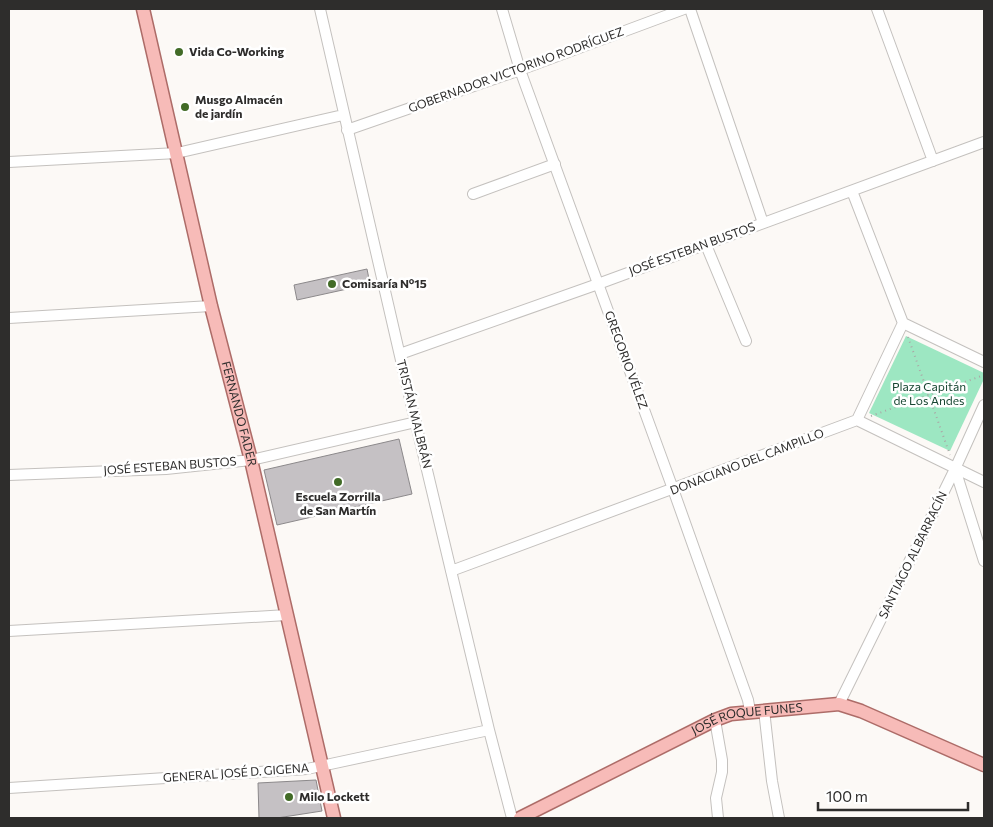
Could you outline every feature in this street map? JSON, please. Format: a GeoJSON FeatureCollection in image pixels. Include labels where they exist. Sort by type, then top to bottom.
{"type":"FeatureCollection","features":[{"type":"Feature","properties":{"kind":"main road","name":"FERNANDO FADER"},"geometry":{"type":"LineString","coordinates":[[143,9],[211,306],[251,460],[334,818]]}},
{"type":"Feature","properties":{"kind":"main road","name":"JOSÉ ROQUE FUNES"},"geometry":{"type":"LineString","coordinates":[[520,818],[715,720],[731,714],[764,710],[839,704],[861,711],[984,766]]}},
{"type":"Feature","properties":{"kind":"street","name":"TRISTÁN MALBRÁN"},"geometry":{"type":"LineString","coordinates":[[320,9],[489,730],[512,818]]}},
{"type":"Feature","properties":{"kind":"street","name":"GREGORIO VÉLEZ"},"geometry":{"type":"LineString","coordinates":[[502,9],[520,70],[673,489],[748,700],[750,712]]}},
{"type":"Feature","properties":{"kind":"street","name":"GOBERNADOR VICTORINO RODRÍGUEZ"},"geometry":{"type":"LineString","coordinates":[[348,130],[520,70],[684,9]]}},
{"type":"Feature","properties":{"kind":"street"},"geometry":{"type":"LineString","coordinates":[[690,9],[763,223]]}},
{"type":"Feature","properties":{"kind":"street"},"geometry":{"type":"LineString","coordinates":[[877,9],[933,161]]}},
{"type":"Feature","properties":{"kind":"street"},"geometry":{"type":"LineString","coordinates":[[9,162],[177,153],[344,115]]}},
{"type":"Feature","properties":{"kind":"street","name":"JOSÉ ESTEBAN BUSTOS"},"geometry":{"type":"LineString","coordinates":[[400,354],[706,245],[984,142]]}},
{"type":"Feature","properties":{"kind":"street"},"geometry":{"type":"LineString","coordinates":[[473,194],[554,164]]}},
{"type":"Feature","properties":{"kind":"street"},"geometry":{"type":"LineString","coordinates":[[852,191],[903,323],[984,362]]}},
{"type":"Feature","properties":{"kind":"street"},"geometry":{"type":"LineString","coordinates":[[706,245],[746,341]]}},
{"type":"Feature","properties":{"kind":"street"},"geometry":{"type":"LineString","coordinates":[[9,318],[211,306]]}},
{"type":"Feature","properties":{"kind":"street"},"geometry":{"type":"LineString","coordinates":[[903,323],[857,420],[984,482]]}},
{"type":"Feature","properties":{"kind":"street","name":"SANTIAGO ALBARRACÍN"},"geometry":{"type":"LineString","coordinates":[[839,704],[955,469],[984,405]]}},
{"type":"Feature","properties":{"kind":"street","name":"DONACIANO DEL CAMPILLO"},"geometry":{"type":"LineString","coordinates":[[452,571],[857,420]]}},
{"type":"Feature","properties":{"kind":"street","name":"JOSÉ ESTEBAN BUSTOS"},"geometry":{"type":"LineString","coordinates":[[9,475],[166,469],[251,460],[416,422]]}},
{"type":"Feature","properties":{"kind":"street"},"geometry":{"type":"LineString","coordinates":[[955,469],[984,560]]}},
{"type":"Feature","properties":{"kind":"street"},"geometry":{"type":"LineString","coordinates":[[9,631],[287,614]]}},
{"type":"Feature","properties":{"kind":"street"},"geometry":{"type":"LineString","coordinates":[[764,710],[772,781],[779,818]]}},
{"type":"Feature","properties":{"kind":"street"},"geometry":{"type":"LineString","coordinates":[[715,720],[722,760],[722,772],[716,798],[718,818]]}},
{"type":"Feature","properties":{"kind":"street","name":"GENERAL JOSÉ D. GIGENA"},"geometry":{"type":"LineString","coordinates":[[9,788],[307,769],[489,730]]}},
{"type":"Feature","properties":{"kind":"path"},"geometry":{"type":"LineString","coordinates":[[903,323],[955,469]]}},
{"type":"Feature","properties":{"kind":"path"},"geometry":{"type":"LineString","coordinates":[[857,420],[984,375]]}},
{"type":"Feature","properties":{"kind":"green space","name":"Plaza Capitán de Los Andes"},"geometry":{"type":"Polygon","coordinates":[[[906,336],[984,373],[984,379],[950,451],[869,413],[906,336]]]}},
{"type":"Feature","properties":{"kind":"building","name":"Comisaría Nº15"},"geometry":{"type":"Polygon","coordinates":[[[367,269],[370,284],[297,300],[294,285],[367,269]]]}},
{"type":"Feature","properties":{"kind":"building","name":"Escuela Zorrilla de San Martín"},"geometry":{"type":"Polygon","coordinates":[[[399,439],[412,494],[277,525],[264,470],[399,439]]]}},
{"type":"Feature","properties":{"kind":"building","name":"Milo Lockett"},"geometry":{"type":"Polygon","coordinates":[[[316,780],[322,811],[277,818],[259,818],[258,783],[316,780]]]}},
{"type":"Feature","properties":{"kind":"place","name":"Vida Co-Working"},"geometry":{"type":"Point","coordinates":[179,52]}},
{"type":"Feature","properties":{"kind":"place","name":"Musgo Almacén de jardín"},"geometry":{"type":"Point","coordinates":[185,107]}},
{"type":"Feature","properties":{"kind":"place","name":"Comisaría Nº15"},"geometry":{"type":"Point","coordinates":[332,284]}},
{"type":"Feature","properties":{"kind":"place","name":"Escuela Zorrilla de San Martín"},"geometry":{"type":"Point","coordinates":[338,482]}},
{"type":"Feature","properties":{"kind":"place","name":"Milo Lockett"},"geometry":{"type":"Point","coordinates":[289,797]}}]}
